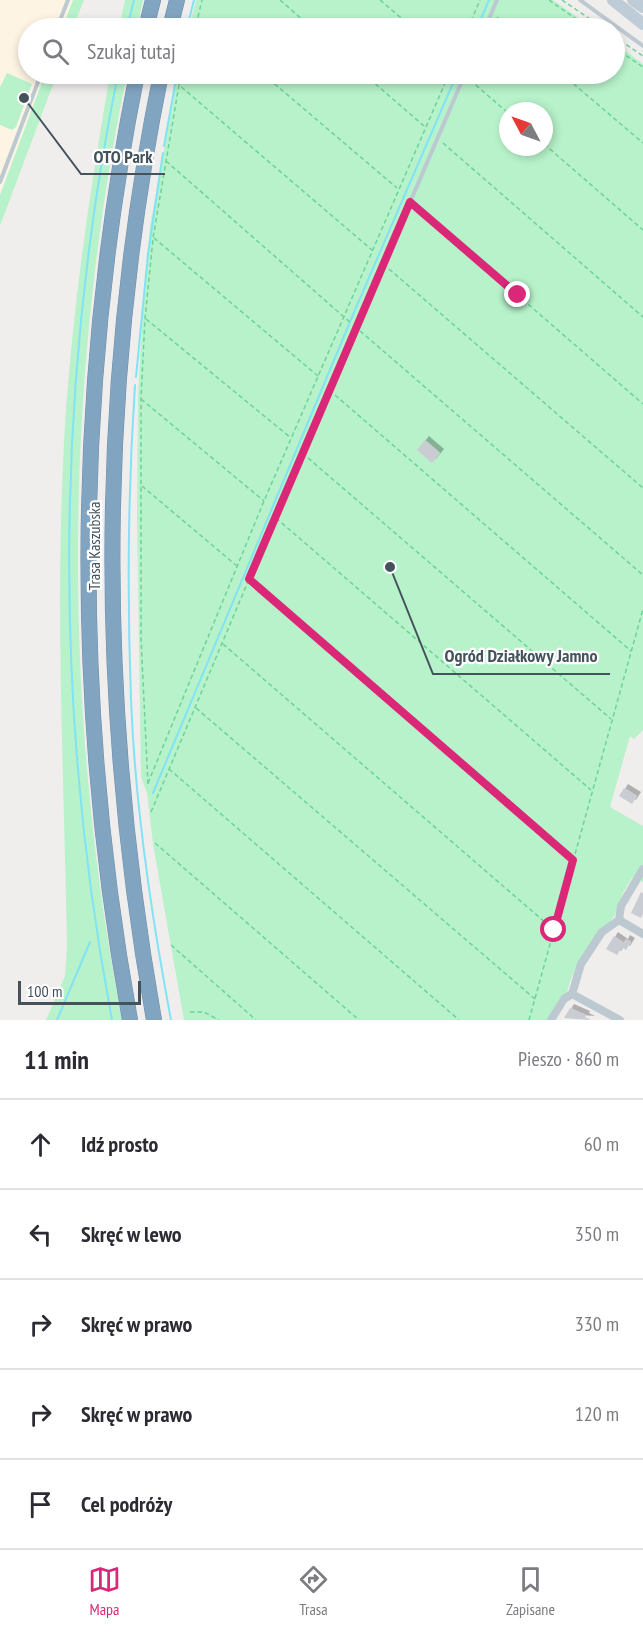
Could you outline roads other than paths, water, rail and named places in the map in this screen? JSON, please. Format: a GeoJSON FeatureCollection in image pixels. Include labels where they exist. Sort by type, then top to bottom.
{"type":"FeatureCollection","features":[{"type":"Feature","properties":{"kind":"highway"},"geometry":{"type":"LineString","coordinates":[[148,18],[153,0]]}},
{"type":"Feature","properties":{"kind":"highway"},"geometry":{"type":"LineString","coordinates":[[172,18],[177,0]]}},
{"type":"Feature","properties":{"kind":"highway","name":"Trasa Kaszubska"},"geometry":{"type":"LineString","coordinates":[[130,1020],[115,926],[97,783],[89,660],[88,550],[90,448],[99,326],[112,220],[135,84]]}},
{"type":"Feature","properties":{"kind":"highway","name":"Trasa Kaszubska"},"geometry":{"type":"LineString","coordinates":[[154,1020],[136,906],[120,771],[113,656],[111,543],[114,449],[123,325],[140,194],[159,84]]}},
{"type":"Feature","properties":{"kind":"main road"},"geometry":{"type":"LineString","coordinates":[[613,0],[643,24]]}},
{"type":"Feature","properties":{"kind":"main road"},"geometry":{"type":"LineString","coordinates":[[633,0],[643,8]]}},
{"type":"Feature","properties":{"kind":"street"},"geometry":{"type":"LineString","coordinates":[[550,1020],[564,999],[572,994],[581,963],[602,932],[619,920],[621,906],[643,869]]}},
{"type":"Feature","properties":{"kind":"street"},"geometry":{"type":"LineString","coordinates":[[619,920],[643,934]]}},
{"type":"Feature","properties":{"kind":"street"},"geometry":{"type":"LineString","coordinates":[[572,994],[620,1020]]}},
{"type":"Feature","properties":{"kind":"lane"},"geometry":{"type":"LineString","coordinates":[[61,18],[68,0]]}},
{"type":"Feature","properties":{"kind":"lane"},"geometry":{"type":"LineString","coordinates":[[490,18],[497,0]]}},
{"type":"Feature","properties":{"kind":"lane"},"geometry":{"type":"LineString","coordinates":[[580,0],[605,18]]}},
{"type":"Feature","properties":{"kind":"lane"},"geometry":{"type":"LineString","coordinates":[[625,33],[643,46]]}},
{"type":"Feature","properties":{"kind":"lane"},"geometry":{"type":"LineString","coordinates":[[0,182],[37,84]]}},
{"type":"Feature","properties":{"kind":"lane"},"geometry":{"type":"LineString","coordinates":[[298,464],[461,84]]}},
{"type":"Feature","properties":{"kind":"waterway"},"geometry":{"type":"LineString","coordinates":[[130,18],[134,0]]}},
{"type":"Feature","properties":{"kind":"waterway"},"geometry":{"type":"LineString","coordinates":[[190,18],[194,0]]}},
{"type":"Feature","properties":{"kind":"waterway"},"geometry":{"type":"LineString","coordinates":[[481,18],[489,0]]}},
{"type":"Feature","properties":{"kind":"waterway"},"geometry":{"type":"LineString","coordinates":[[112,1020],[93,902],[79,784],[71,665],[69,546],[73,427],[82,309],[97,191],[116,84]]}},
{"type":"Feature","properties":{"kind":"waterway"},"geometry":{"type":"LineString","coordinates":[[164,146],[175,84]]}},
{"type":"Feature","properties":{"kind":"waterway"},"geometry":{"type":"LineString","coordinates":[[153,793],[355,310],[453,84]]}},
{"type":"Feature","properties":{"kind":"waterway"},"geometry":{"type":"LineString","coordinates":[[136,377],[148,254],[163,153]]}},
{"type":"Feature","properties":{"kind":"waterway"},"geometry":{"type":"LineString","coordinates":[[135,385],[129,542],[133,739],[145,860],[171,1020]]}},
{"type":"Feature","properties":{"kind":"waterway"},"geometry":{"type":"LineString","coordinates":[[57,1020],[90,942]]}},
{"type":"Feature","properties":{"kind":"place","name":"OTO Park"},"geometry":{"type":"Point","coordinates":[24,98]}},
{"type":"Feature","properties":{"kind":"place","name":"Ogród Działkowy Jamno"},"geometry":{"type":"Point","coordinates":[390,567]}}]}
